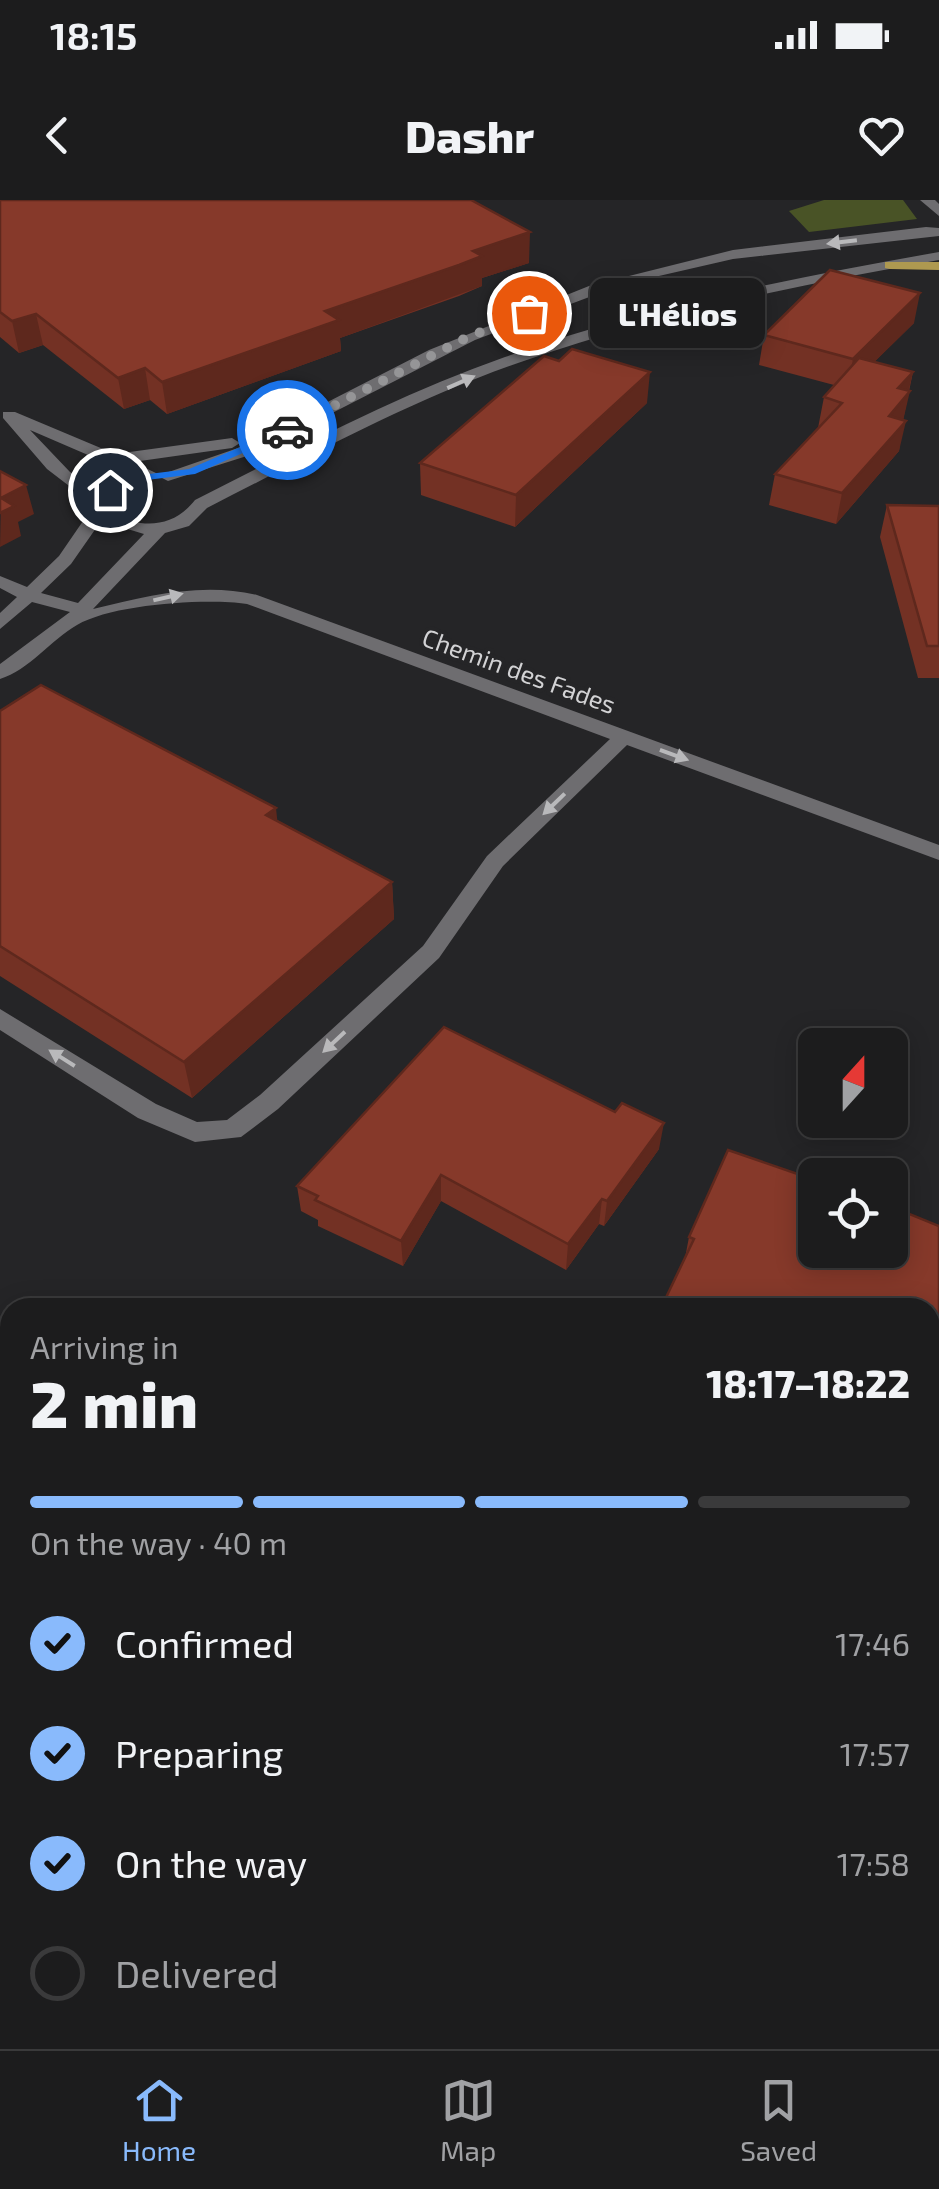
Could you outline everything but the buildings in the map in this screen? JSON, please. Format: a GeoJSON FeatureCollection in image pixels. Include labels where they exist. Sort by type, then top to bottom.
{"type":"FeatureCollection","features":[{"type":"Feature","properties":{"kind":"main road"},"geometry":{"type":"LineString","coordinates":[[890,264],[939,266]]}},
{"type":"Feature","properties":{"kind":"street"},"geometry":{"type":"LineString","coordinates":[[927,200],[939,212]]}},
{"type":"Feature","properties":{"kind":"street"},"geometry":{"type":"LineString","coordinates":[[109,495],[107,518],[120,526],[159,528],[188,519],[201,504],[372,420],[508,362],[813,261],[939,232]]}},
{"type":"Feature","properties":{"kind":"street"},"geometry":{"type":"LineString","coordinates":[[4,411],[52,467],[82,491],[109,495],[160,476],[191,472],[281,433],[466,338],[560,300],[672,266],[813,261],[890,264],[939,256]]}},
{"type":"Feature","properties":{"kind":"street"},"geometry":{"type":"LineString","coordinates":[[338,404],[372,420]]}},
{"type":"Feature","properties":{"kind":"street"},"geometry":{"type":"LineString","coordinates":[[4,411],[110,460],[195,486],[201,494],[201,504]]}},
{"type":"Feature","properties":{"kind":"street"},"geometry":{"type":"LineString","coordinates":[[110,460],[281,433]]}},
{"type":"Feature","properties":{"kind":"street"},"geometry":{"type":"LineString","coordinates":[[0,623],[64,560],[109,495]]}},
{"type":"Feature","properties":{"kind":"street"},"geometry":{"type":"LineString","coordinates":[[0,673],[78,614],[159,528]]}},
{"type":"Feature","properties":{"kind":"street"},"geometry":{"type":"LineString","coordinates":[[0,582],[78,614]]}},
{"type":"Feature","properties":{"kind":"street","name":"Chemin des Fades"},"geometry":{"type":"LineString","coordinates":[[78,614],[186,593],[214,591],[251,598],[939,854]]}},
{"type":"Feature","properties":{"kind":"street"},"geometry":{"type":"LineString","coordinates":[[0,1018],[146,1112],[195,1132],[232,1130],[269,1102],[431,952],[495,861],[624,737]]}},
{"type":"Feature","properties":{"kind":"green space"},"geometry":{"type":"Polygon","coordinates":[[[824,200],[903,200],[917,219],[809,232],[789,211],[824,200]]]}},
{"type":"Feature","properties":{"kind":"way so far"},"geometry":{"type":"LineString","coordinates":[[287,430],[466,338],[529,313]]}},
{"type":"Feature","properties":{"kind":"place","name":"L'Hélios"},"geometry":{"type":"Point","coordinates":[529,313]}},
{"type":"Feature","properties":{"kind":"route"},"geometry":{"type":"LineString","coordinates":[[110,490],[136,478],[191,472],[287,430]]}}]}
